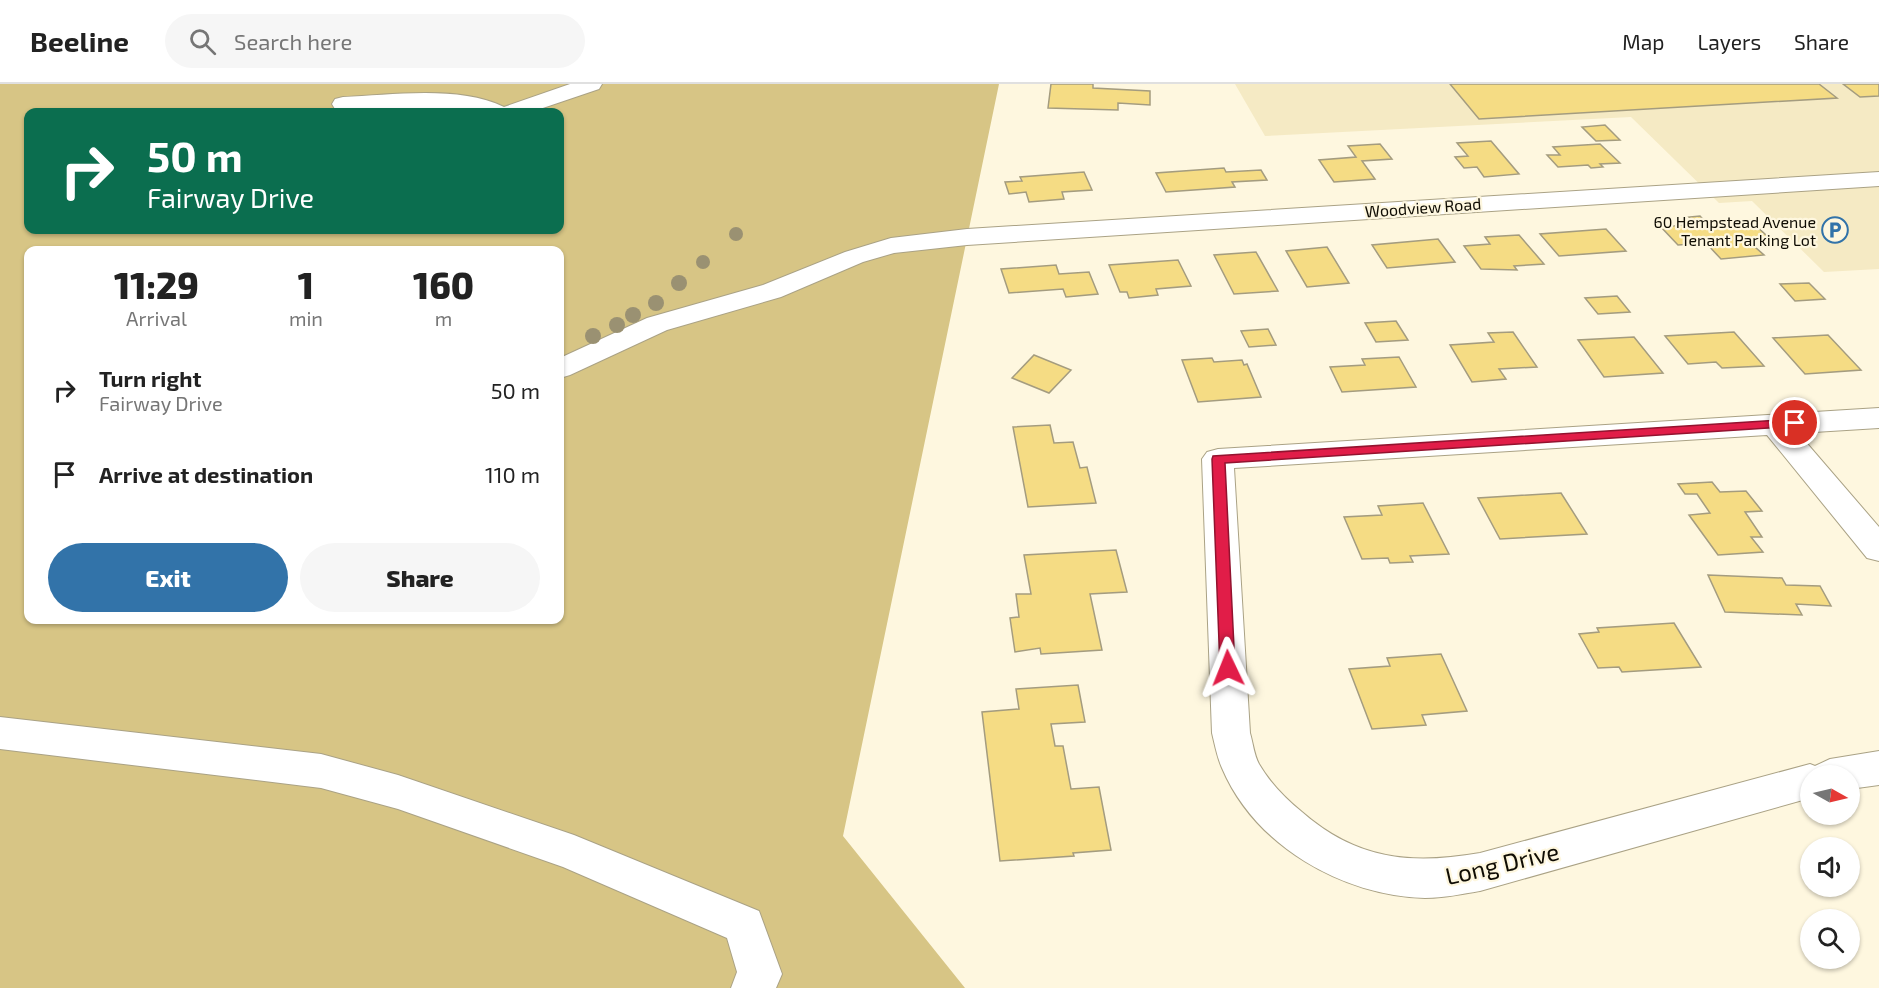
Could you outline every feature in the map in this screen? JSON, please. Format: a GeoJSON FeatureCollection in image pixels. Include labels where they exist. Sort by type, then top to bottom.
{"type":"FeatureCollection","features":[{"type":"Feature","properties":{"kind":"street"},"geometry":{"type":"LineString","coordinates":[[522,108],[591,84]]}},
{"type":"Feature","properties":{"kind":"street"},"geometry":{"type":"LineString","coordinates":[[343,104],[458,103],[480,104],[488,108]]}},
{"type":"Feature","properties":{"kind":"street","name":"Woodview Road"},"geometry":{"type":"LineString","coordinates":[[564,367],[657,324],[772,291],[854,257],[891,246],[967,237],[1879,179]]}},
{"type":"Feature","properties":{"kind":"street"},"geometry":{"type":"LineString","coordinates":[[1774,424],[1879,418]]}},
{"type":"Feature","properties":{"kind":"street"},"geometry":{"type":"LineString","coordinates":[[1774,424],[1879,549]]}},
{"type":"Feature","properties":{"kind":"street","name":"Long Drive"},"geometry":{"type":"LineString","coordinates":[[1774,424],[1218,459],[1231,733],[1243,771],[1275,814],[1303,838],[1341,861],[1379,873],[1425,879],[1480,872],[1800,784]]}},
{"type":"Feature","properties":{"kind":"street"},"geometry":{"type":"LineString","coordinates":[[0,733],[321,771],[487,821],[574,853],[744,925],[760,974],[753,988]]}},
{"type":"Feature","properties":{"kind":"street"},"geometry":{"type":"LineString","coordinates":[[1860,771],[1879,768]]}},
{"type":"Feature","properties":{"kind":"shaded area"},"geometry":{"type":"Polygon","coordinates":[[[0,84],[999,84],[843,836],[965,988],[0,988],[0,84]]]}},
{"type":"Feature","properties":{"kind":"shaded area"},"geometry":{"type":"Polygon","coordinates":[[[1235,84],[1879,84],[1879,269],[1824,272],[1752,201],[1719,203],[1631,117],[1265,136],[1235,84]]]}},
{"type":"Feature","properties":{"kind":"building"},"geometry":{"type":"Polygon","coordinates":[[[1051,84],[1093,84],[1093,88],[1150,91],[1150,105],[1118,103],[1118,110],[1048,108],[1051,84]]]}},
{"type":"Feature","properties":{"kind":"building"},"geometry":{"type":"Polygon","coordinates":[[[1450,84],[1819,84],[1837,98],[1479,119],[1450,84]]]}},
{"type":"Feature","properties":{"kind":"building"},"geometry":{"type":"Polygon","coordinates":[[[1843,84],[1879,84],[1879,96],[1860,97],[1843,84]]]}},
{"type":"Feature","properties":{"kind":"building"},"geometry":{"type":"Polygon","coordinates":[[[1605,125],[1620,140],[1596,141],[1582,127],[1605,125]]]}},
{"type":"Feature","properties":{"kind":"building"},"geometry":{"type":"Polygon","coordinates":[[[1491,141],[1519,174],[1484,177],[1477,167],[1464,168],[1455,157],[1468,156],[1457,143],[1491,141]]]}},
{"type":"Feature","properties":{"kind":"building"},"geometry":{"type":"Polygon","coordinates":[[[1380,144],[1392,159],[1362,161],[1375,179],[1334,182],[1319,160],[1356,157],[1348,146],[1380,144]]]}},
{"type":"Feature","properties":{"kind":"building"},"geometry":{"type":"Polygon","coordinates":[[[1600,144],[1620,163],[1600,164],[1603,167],[1591,168],[1588,165],[1558,167],[1547,155],[1560,155],[1553,147],[1600,144]]]}},
{"type":"Feature","properties":{"kind":"building"},"geometry":{"type":"Polygon","coordinates":[[[1224,168],[1226,172],[1261,170],[1267,180],[1232,182],[1235,187],[1166,192],[1156,173],[1224,168]]]}},
{"type":"Feature","properties":{"kind":"building"},"geometry":{"type":"Polygon","coordinates":[[[1084,172],[1092,190],[1062,192],[1064,199],[1029,202],[1026,192],[1009,194],[1005,182],[1022,181],[1020,177],[1084,172]]]}},
{"type":"Feature","properties":{"kind":"building"},"geometry":{"type":"Polygon","coordinates":[[[1700,216],[1707,224],[1750,220],[1769,238],[1747,240],[1764,255],[1721,259],[1706,243],[1678,245],[1661,227],[1696,224],[1689,217],[1700,216]]]}},
{"type":"Feature","properties":{"kind":"building"},"geometry":{"type":"Polygon","coordinates":[[[1606,229],[1626,251],[1559,256],[1540,234],[1606,229]]]}},
{"type":"Feature","properties":{"kind":"building"},"geometry":{"type":"Polygon","coordinates":[[[1519,235],[1544,264],[1514,266],[1517,270],[1481,269],[1464,246],[1490,244],[1485,237],[1519,235]]]}},
{"type":"Feature","properties":{"kind":"building"},"geometry":{"type":"Polygon","coordinates":[[[1438,239],[1455,262],[1387,268],[1372,245],[1438,239]]]}},
{"type":"Feature","properties":{"kind":"building"},"geometry":{"type":"Polygon","coordinates":[[[1327,247],[1349,283],[1307,287],[1286,251],[1327,247]]]}},
{"type":"Feature","properties":{"kind":"building"},"geometry":{"type":"Polygon","coordinates":[[[1256,252],[1278,291],[1234,294],[1214,255],[1256,252]]]}},
{"type":"Feature","properties":{"kind":"building"},"geometry":{"type":"Polygon","coordinates":[[[1178,260],[1191,286],[1156,289],[1158,295],[1129,298],[1127,292],[1120,292],[1109,265],[1178,260]]]}},
{"type":"Feature","properties":{"kind":"building"},"geometry":{"type":"Polygon","coordinates":[[[1056,265],[1059,274],[1089,272],[1098,294],[1066,297],[1063,289],[1009,293],[1001,269],[1056,265]]]}},
{"type":"Feature","properties":{"kind":"building"},"geometry":{"type":"Polygon","coordinates":[[[1809,283],[1825,299],[1795,301],[1780,284],[1809,283]]]}},
{"type":"Feature","properties":{"kind":"building"},"geometry":{"type":"Polygon","coordinates":[[[1617,296],[1630,312],[1598,314],[1585,298],[1617,296]]]}},
{"type":"Feature","properties":{"kind":"building"},"geometry":{"type":"Polygon","coordinates":[[[1396,321],[1408,340],[1376,342],[1365,323],[1396,321]]]}},
{"type":"Feature","properties":{"kind":"building"},"geometry":{"type":"Polygon","coordinates":[[[1268,329],[1276,345],[1249,347],[1241,331],[1268,329]]]}},
{"type":"Feature","properties":{"kind":"building"},"geometry":{"type":"Polygon","coordinates":[[[1513,332],[1537,367],[1499,369],[1506,379],[1472,382],[1450,345],[1494,342],[1488,333],[1513,332]]]}},
{"type":"Feature","properties":{"kind":"building"},"geometry":{"type":"Polygon","coordinates":[[[1734,332],[1764,366],[1722,368],[1716,362],[1688,364],[1665,336],[1734,332]]]}},
{"type":"Feature","properties":{"kind":"building"},"geometry":{"type":"Polygon","coordinates":[[[1828,335],[1861,370],[1805,374],[1773,338],[1828,335]]]}},
{"type":"Feature","properties":{"kind":"building"},"geometry":{"type":"Polygon","coordinates":[[[1634,337],[1663,373],[1604,377],[1578,340],[1634,337]]]}},
{"type":"Feature","properties":{"kind":"building"},"geometry":{"type":"Polygon","coordinates":[[[1034,355],[1071,370],[1049,393],[1012,378],[1034,355]]]}},
{"type":"Feature","properties":{"kind":"building"},"geometry":{"type":"Polygon","coordinates":[[[1399,357],[1416,387],[1342,392],[1330,367],[1365,365],[1362,359],[1399,357]]]}},
{"type":"Feature","properties":{"kind":"building"},"geometry":{"type":"Polygon","coordinates":[[[1212,358],[1214,362],[1242,360],[1244,365],[1247,364],[1261,397],[1198,402],[1182,360],[1212,358]]]}},
{"type":"Feature","properties":{"kind":"building"},"geometry":{"type":"Polygon","coordinates":[[[1050,425],[1054,443],[1073,442],[1080,468],[1087,467],[1096,503],[1028,507],[1013,427],[1050,425]]]}},
{"type":"Feature","properties":{"kind":"building"},"geometry":{"type":"Polygon","coordinates":[[[1712,482],[1720,492],[1746,491],[1762,511],[1745,512],[1762,537],[1751,537],[1763,552],[1718,555],[1689,515],[1710,513],[1697,494],[1685,494],[1678,484],[1712,482]]]}},
{"type":"Feature","properties":{"kind":"building"},"geometry":{"type":"Polygon","coordinates":[[[1561,493],[1587,534],[1500,539],[1478,498],[1561,493]]]}},
{"type":"Feature","properties":{"kind":"building"},"geometry":{"type":"Polygon","coordinates":[[[1423,503],[1449,554],[1410,556],[1413,562],[1390,563],[1388,558],[1362,559],[1344,517],[1382,515],[1378,506],[1423,503]]]}},
{"type":"Feature","properties":{"kind":"building"},"geometry":{"type":"Polygon","coordinates":[[[1116,550],[1127,592],[1090,594],[1102,650],[1041,654],[1040,648],[1015,652],[1010,618],[1019,617],[1016,594],[1031,594],[1024,555],[1116,550]]]}},
{"type":"Feature","properties":{"kind":"building"},"geometry":{"type":"Polygon","coordinates":[[[1708,575],[1782,578],[1786,585],[1820,586],[1831,606],[1796,604],[1802,615],[1725,612],[1708,575]]]}},
{"type":"Feature","properties":{"kind":"building"},"geometry":{"type":"Polygon","coordinates":[[[1674,623],[1701,667],[1622,672],[1619,667],[1598,668],[1579,634],[1599,632],[1597,628],[1674,623]]]}},
{"type":"Feature","properties":{"kind":"building"},"geometry":{"type":"Polygon","coordinates":[[[1441,654],[1467,711],[1422,715],[1426,725],[1372,729],[1349,669],[1390,666],[1387,658],[1441,654]]]}},
{"type":"Feature","properties":{"kind":"building"},"geometry":{"type":"Polygon","coordinates":[[[1078,685],[1085,722],[1051,724],[1055,746],[1063,746],[1071,789],[1099,787],[1111,850],[1073,853],[1074,856],[1000,861],[982,712],[1019,709],[1016,689],[1078,685]]]}},
{"type":"Feature","properties":{"kind":"place","name":"60 Hempstead Avenue Tenant Parking Lot"},"geometry":{"type":"Point","coordinates":[1835,230]}},
{"type":"Feature","properties":{"kind":"route"},"geometry":{"type":"LineString","coordinates":[[1228,668],[1218,459],[1795,423]]}}]}
